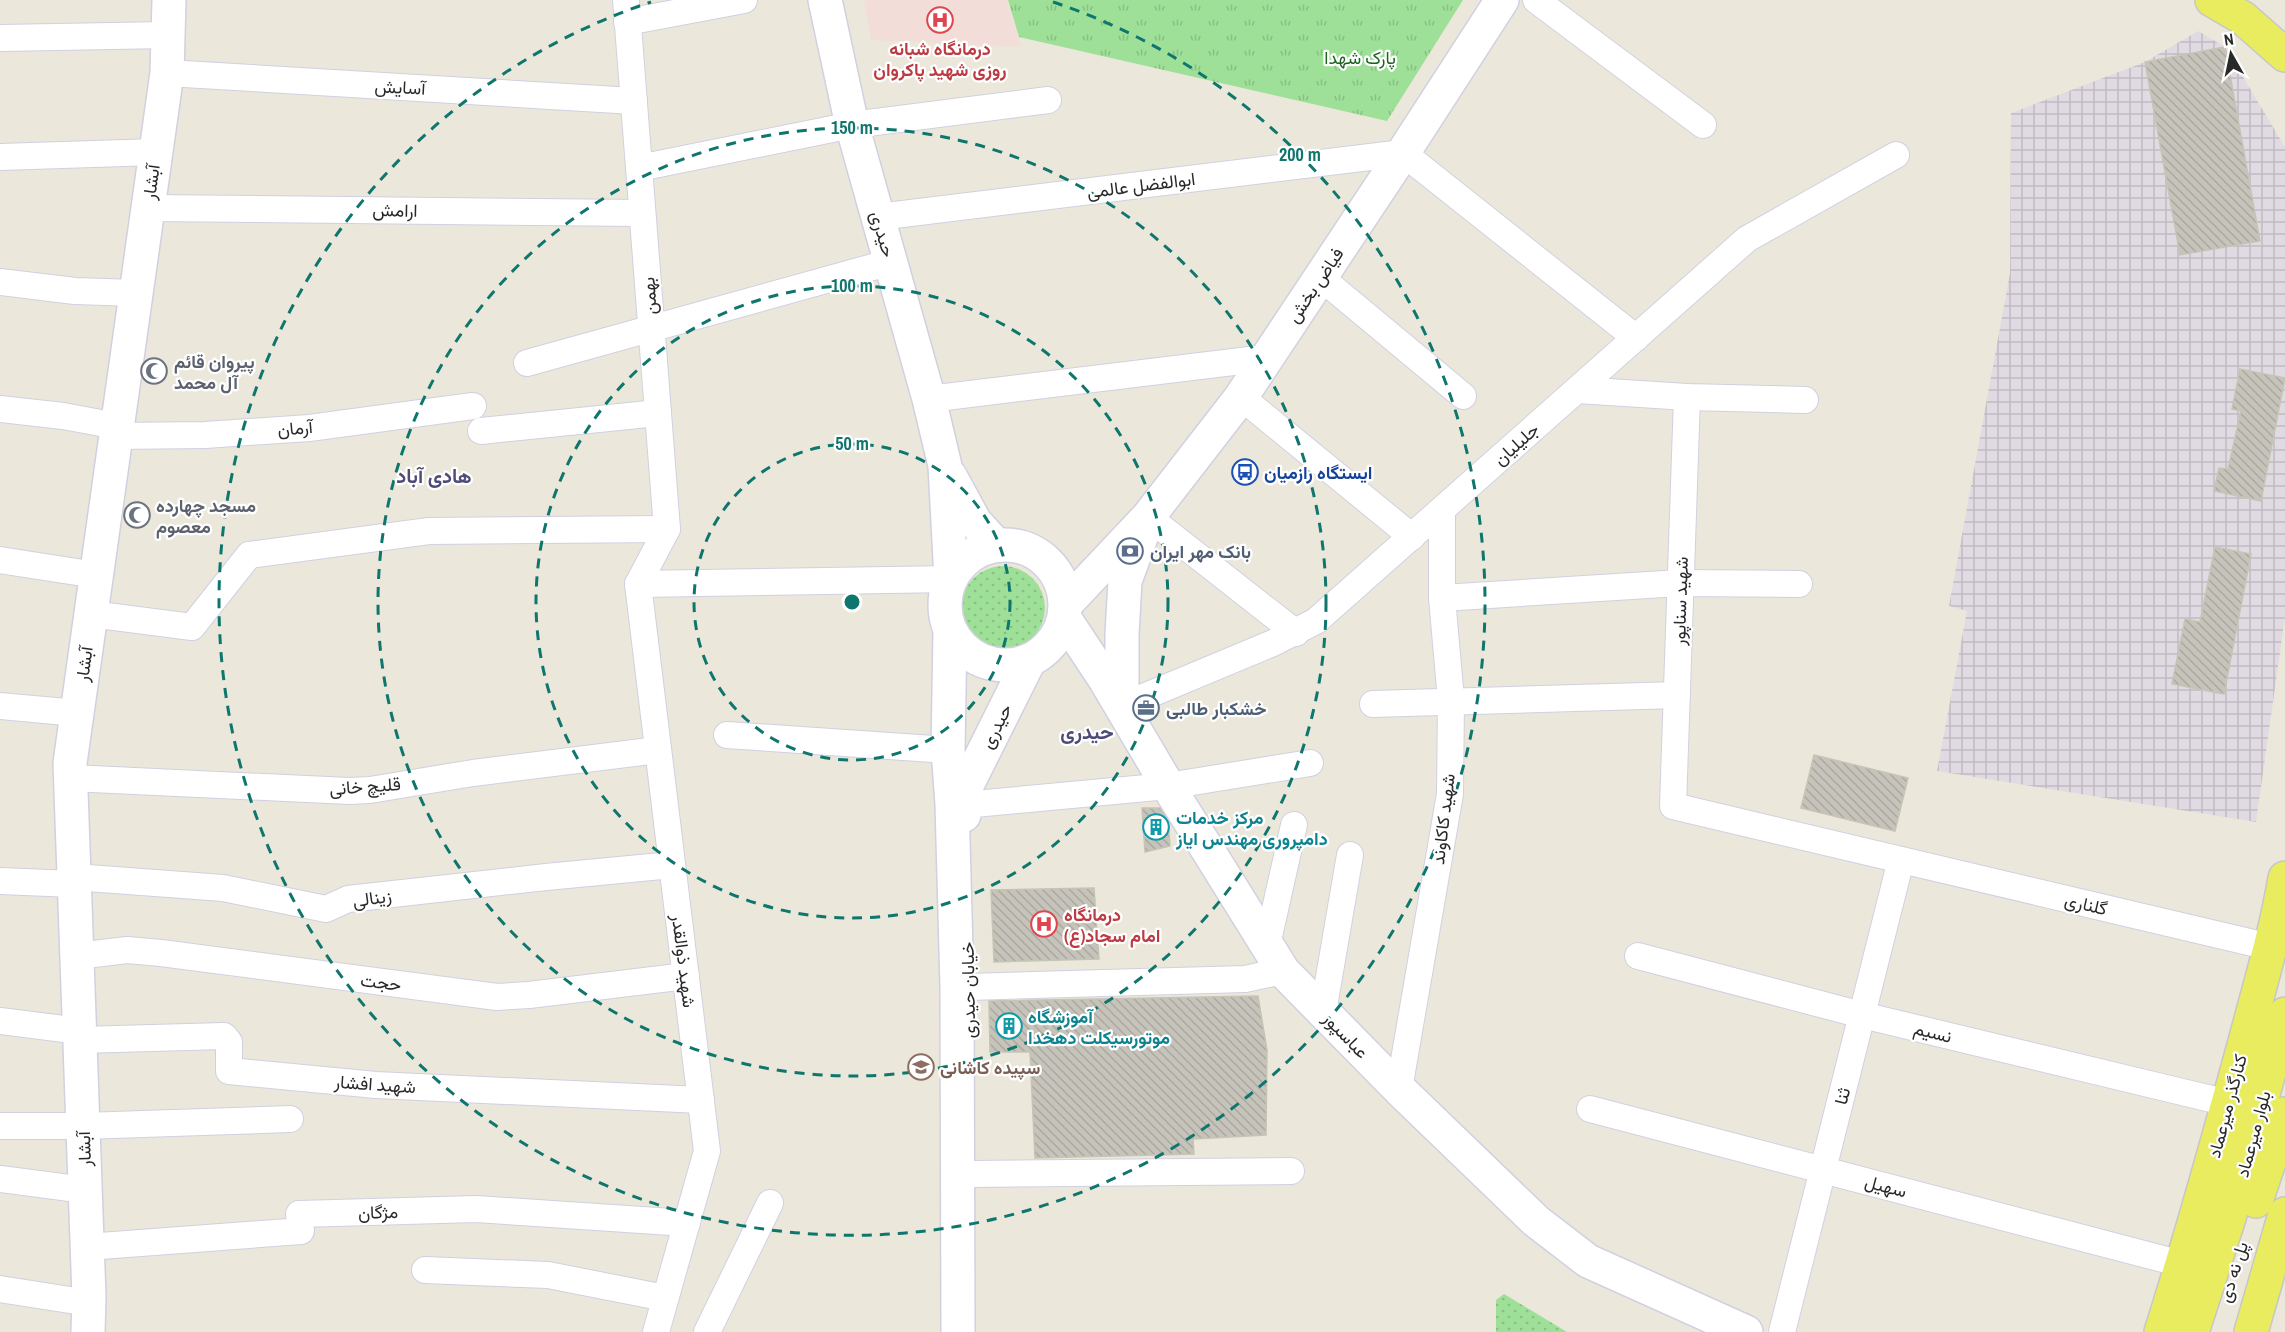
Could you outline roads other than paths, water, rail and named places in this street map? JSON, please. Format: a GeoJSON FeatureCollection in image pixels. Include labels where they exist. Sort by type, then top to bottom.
{"type":"FeatureCollection","features":[{"type":"Feature","properties":{"kind":"main road"},"geometry":{"type":"LineString","coordinates":[[2212,0],[2243,18],[2285,54]]}},
{"type":"Feature","properties":{"kind":"main road","name":"کنارگذر میرعماد"},"geometry":{"type":"LineString","coordinates":[[2161,1332],[2228,1103],[2270,947],[2285,878]]}},
{"type":"Feature","properties":{"kind":"main road","name":"بلوار میرعماد"},"geometry":{"type":"LineString","coordinates":[[2241,1215],[2285,1014]]}},
{"type":"Feature","properties":{"kind":"main road","name":"بلوار میرعماد"},"geometry":{"type":"LineString","coordinates":[[2241,1215],[2285,1114]]}},
{"type":"Feature","properties":{"kind":"main road"},"geometry":{"type":"LineString","coordinates":[[2251,1332],[2285,1214]]}},
{"type":"Feature","properties":{"kind":"main road","name":"پل نه دی"},"geometry":{"type":"LineString","coordinates":[[2192,1332],[2241,1215]]}},
{"type":"Feature","properties":{"kind":"main road","name":"پل نه دی"},"geometry":{"type":"LineString","coordinates":[[2215,1332],[2241,1215]]}},
{"type":"Feature","properties":{"kind":"street","name":"آبشار"},"geometry":{"type":"LineString","coordinates":[[88,1317],[70,763],[167,73],[169,0]]}},
{"type":"Feature","properties":{"kind":"street"},"geometry":{"type":"LineString","coordinates":[[627,11],[744,0]]}},
{"type":"Feature","properties":{"kind":"street","name":"حیدری"},"geometry":{"type":"LineString","coordinates":[[825,0],[852,125],[929,399],[945,466]]}},
{"type":"Feature","properties":{"kind":"street","name":"فیاض بخش"},"geometry":{"type":"LineString","coordinates":[[1065,611],[1109,557],[1148,517],[1241,397],[1502,0]]}},
{"type":"Feature","properties":{"kind":"street"},"geometry":{"type":"LineString","coordinates":[[1536,0],[1703,125]]}},
{"type":"Feature","properties":{"kind":"street","name":"بهمن"},"geometry":{"type":"LineString","coordinates":[[627,11],[667,530]]}},
{"type":"Feature","properties":{"kind":"street"},"geometry":{"type":"LineString","coordinates":[[0,38],[168,35]]}},
{"type":"Feature","properties":{"kind":"street","name":"آسایش"},"geometry":{"type":"LineString","coordinates":[[167,73],[634,101]]}},
{"type":"Feature","properties":{"kind":"street"},"geometry":{"type":"LineString","coordinates":[[639,168],[852,125],[1048,100]]}},
{"type":"Feature","properties":{"kind":"street"},"geometry":{"type":"LineString","coordinates":[[0,157],[156,152]]}},
{"type":"Feature","properties":{"kind":"street"},"geometry":{"type":"LineString","coordinates":[[1403,153],[1636,338]]}},
{"type":"Feature","properties":{"kind":"street","name":"ابوالفضل عالمی"},"geometry":{"type":"LineString","coordinates":[[878,218],[1403,153]]}},
{"type":"Feature","properties":{"kind":"street","name":"جلیلیان"},"geometry":{"type":"LineString","coordinates":[[1122,706],[1296,633],[1316,621],[1747,239],[1896,155]]}},
{"type":"Feature","properties":{"kind":"street","name":"ارامش"},"geometry":{"type":"LineString","coordinates":[[148,208],[642,213]]}},
{"type":"Feature","properties":{"kind":"street"},"geometry":{"type":"LineString","coordinates":[[527,363],[891,262]]}},
{"type":"Feature","properties":{"kind":"street"},"geometry":{"type":"LineString","coordinates":[[1320,278],[1463,396]]}},
{"type":"Feature","properties":{"kind":"street"},"geometry":{"type":"LineString","coordinates":[[0,282],[75,291],[136,293]]}},
{"type":"Feature","properties":{"kind":"street"},"geometry":{"type":"LineString","coordinates":[[929,399],[1266,358]]}},
{"type":"Feature","properties":{"kind":"street"},"geometry":{"type":"LineString","coordinates":[[1577,390],[1687,397],[1805,400]]}},
{"type":"Feature","properties":{"kind":"street"},"geometry":{"type":"LineString","coordinates":[[1241,397],[1412,537]]}},
{"type":"Feature","properties":{"kind":"street","name":"شهید سناپور"},"geometry":{"type":"LineString","coordinates":[[1673,806],[1687,397]]}},
{"type":"Feature","properties":{"kind":"street","name":"آرمان"},"geometry":{"type":"LineString","coordinates":[[0,409],[63,416],[117,431],[205,435],[309,428],[473,406]]}},
{"type":"Feature","properties":{"kind":"street"},"geometry":{"type":"LineString","coordinates":[[481,431],[658,413]]}},
{"type":"Feature","properties":{"kind":"street"},"geometry":{"type":"LineString","coordinates":[[945,466],[975,522],[996,545]]}},
{"type":"Feature","properties":{"kind":"street"},"geometry":{"type":"LineString","coordinates":[[945,466],[951,579]]}},
{"type":"Feature","properties":{"kind":"street","name":"شهید کاکاوند"},"geometry":{"type":"LineString","coordinates":[[1399,1089],[1450,794],[1451,700],[1442,598],[1442,510]]}},
{"type":"Feature","properties":{"kind":"street"},"geometry":{"type":"LineString","coordinates":[[1122,706],[1125,581],[1148,517],[1296,633]]}},
{"type":"Feature","properties":{"kind":"street"},"geometry":{"type":"LineString","coordinates":[[91,614],[192,627],[249,555],[429,531],[667,530],[638,584],[951,579]]}},
{"type":"Feature","properties":{"kind":"street"},"geometry":{"type":"LineString","coordinates":[[996,545],[1013,545],[1029,549],[1043,557],[1054,569],[1063,586],[1065,611],[1058,636],[1045,651],[1029,661],[1011,665],[992,664],[975,657],[960,645],[950,630],[945,613],[945,596],[951,579],[962,563],[978,551],[996,545]]}},
{"type":"Feature","properties":{"kind":"street"},"geometry":{"type":"LineString","coordinates":[[1054,569],[1109,557]]}},
{"type":"Feature","properties":{"kind":"street"},"geometry":{"type":"LineString","coordinates":[[0,560],[96,575]]}},
{"type":"Feature","properties":{"kind":"street"},"geometry":{"type":"LineString","coordinates":[[1442,598],[1680,582],[1799,584]]}},
{"type":"Feature","properties":{"kind":"street","name":"شهید ذوالقدر"},"geometry":{"type":"LineString","coordinates":[[638,584],[707,1151],[656,1332]]}},
{"type":"Feature","properties":{"kind":"street","name":"عباسپور"},"geometry":{"type":"LineString","coordinates":[[1065,611],[1168,786],[1275,958],[1323,1012],[1536,1221],[1588,1261],[1746,1332]]}},
{"type":"Feature","properties":{"kind":"street"},"geometry":{"type":"LineString","coordinates":[[950,630],[948,750],[960,796],[1168,786],[1310,763]]}},
{"type":"Feature","properties":{"kind":"street","name":"حیدری"},"geometry":{"type":"LineString","coordinates":[[960,796],[1029,661]]}},
{"type":"Feature","properties":{"kind":"street"},"geometry":{"type":"LineString","coordinates":[[1373,704],[1677,695]]}},
{"type":"Feature","properties":{"kind":"street"},"geometry":{"type":"LineString","coordinates":[[0,706],[77,713]]}},
{"type":"Feature","properties":{"kind":"street"},"geometry":{"type":"LineString","coordinates":[[727,735],[948,750]]}},
{"type":"Feature","properties":{"kind":"street","name":"قلیچ خانی"},"geometry":{"type":"LineString","coordinates":[[71,778],[349,791],[370,790],[472,773],[658,750]]}},
{"type":"Feature","properties":{"kind":"street","name":"خیابان حیدری"},"geometry":{"type":"LineString","coordinates":[[960,796],[968,987],[972,1174],[969,1332]]}},
{"type":"Feature","properties":{"kind":"street","name":"خیابان حیدری"},"geometry":{"type":"LineString","coordinates":[[958,1332],[957,1011],[960,796]]}},
{"type":"Feature","properties":{"kind":"street","name":"گلناری"},"geometry":{"type":"LineString","coordinates":[[1673,806],[2270,947]]}},
{"type":"Feature","properties":{"kind":"street"},"geometry":{"type":"LineString","coordinates":[[968,987],[1245,979],[1275,958],[1294,825]]}},
{"type":"Feature","properties":{"kind":"street"},"geometry":{"type":"LineString","coordinates":[[1323,1012],[1350,855]]}},
{"type":"Feature","properties":{"kind":"street","name":"ثنا"},"geometry":{"type":"LineString","coordinates":[[1782,1332],[1901,860]]}},
{"type":"Feature","properties":{"kind":"street","name":"زینالی"},"geometry":{"type":"LineString","coordinates":[[0,882],[74,881],[223,888],[326,909],[348,899],[672,865]]}},
{"type":"Feature","properties":{"kind":"street","name":"حجت"},"geometry":{"type":"LineString","coordinates":[[77,956],[127,950],[161,953],[497,997],[686,976]]}},
{"type":"Feature","properties":{"kind":"street","name":"نسیم"},"geometry":{"type":"LineString","coordinates":[[1638,956],[1862,1015],[2228,1103]]}},
{"type":"Feature","properties":{"kind":"street"},"geometry":{"type":"LineString","coordinates":[[0,1021],[80,1036]]}},
{"type":"Feature","properties":{"kind":"street","name":"شهید افشار"},"geometry":{"type":"LineString","coordinates":[[80,1036],[224,1036],[229,1042],[229,1071],[376,1086],[701,1100]]}},
{"type":"Feature","properties":{"kind":"street","name":"سهیل"},"geometry":{"type":"LineString","coordinates":[[1590,1109],[2182,1264]]}},
{"type":"Feature","properties":{"kind":"street"},"geometry":{"type":"LineString","coordinates":[[0,1126],[83,1126],[290,1119]]}},
{"type":"Feature","properties":{"kind":"street"},"geometry":{"type":"LineString","coordinates":[[972,1174],[1291,1171]]}},
{"type":"Feature","properties":{"kind":"street"},"geometry":{"type":"LineString","coordinates":[[0,1179],[85,1190]]}},
{"type":"Feature","properties":{"kind":"street"},"geometry":{"type":"LineString","coordinates":[[707,1332],[770,1203]]}},
{"type":"Feature","properties":{"kind":"street","name":"مژگان"},"geometry":{"type":"LineString","coordinates":[[87,1247],[301,1231],[299,1214],[476,1209],[687,1223]]}},
{"type":"Feature","properties":{"kind":"street"},"geometry":{"type":"LineString","coordinates":[[425,1270],[548,1275],[665,1298]]}},
{"type":"Feature","properties":{"kind":"street"},"geometry":{"type":"LineString","coordinates":[[0,1289],[88,1317]]}},
{"type":"Feature","properties":{"kind":"place","name":"درمانگاه شبانه روزی شهید پاکروان"},"geometry":{"type":"Point","coordinates":[940,20]}},
{"type":"Feature","properties":{"kind":"place","name":"پیروان قائم آل محمد"},"geometry":{"type":"Point","coordinates":[154,371]}},
{"type":"Feature","properties":{"kind":"place","name":"ایستگاه رازمیان"},"geometry":{"type":"Point","coordinates":[1245,472]}},
{"type":"Feature","properties":{"kind":"place","name":"مسجد چهارده معصوم"},"geometry":{"type":"Point","coordinates":[137,515]}},
{"type":"Feature","properties":{"kind":"place","name":"بانک مهر ایران"},"geometry":{"type":"Point","coordinates":[1130,551]}},
{"type":"Feature","properties":{"kind":"place","name":"خشکبار طالبی"},"geometry":{"type":"Point","coordinates":[1146,708]}},
{"type":"Feature","properties":{"kind":"place","name":"مرکز خدمات دامپروری مهندس ایاز"},"geometry":{"type":"Point","coordinates":[1156,827]}},
{"type":"Feature","properties":{"kind":"place","name":"درمانگاه امام سجاد(ع)"},"geometry":{"type":"Point","coordinates":[1044,924]}},
{"type":"Feature","properties":{"kind":"place","name":"آموزشگاه موتورسیکلت دهخدا"},"geometry":{"type":"Point","coordinates":[1009,1026]}},
{"type":"Feature","properties":{"kind":"place","name":"سپیده کاشانی"},"geometry":{"type":"Point","coordinates":[921,1067]}},
{"type":"Feature","properties":{"kind":"district","name":"هادی آباد"},"geometry":{"type":"Point","coordinates":[434,475]}},
{"type":"Feature","properties":{"kind":"district","name":"حیدری"},"geometry":{"type":"Point","coordinates":[1087,731]}},
{"type":"Feature","properties":{"kind":"park label","name":"پارک شهدا"},"geometry":{"type":"Point","coordinates":[1360,57]}}]}
